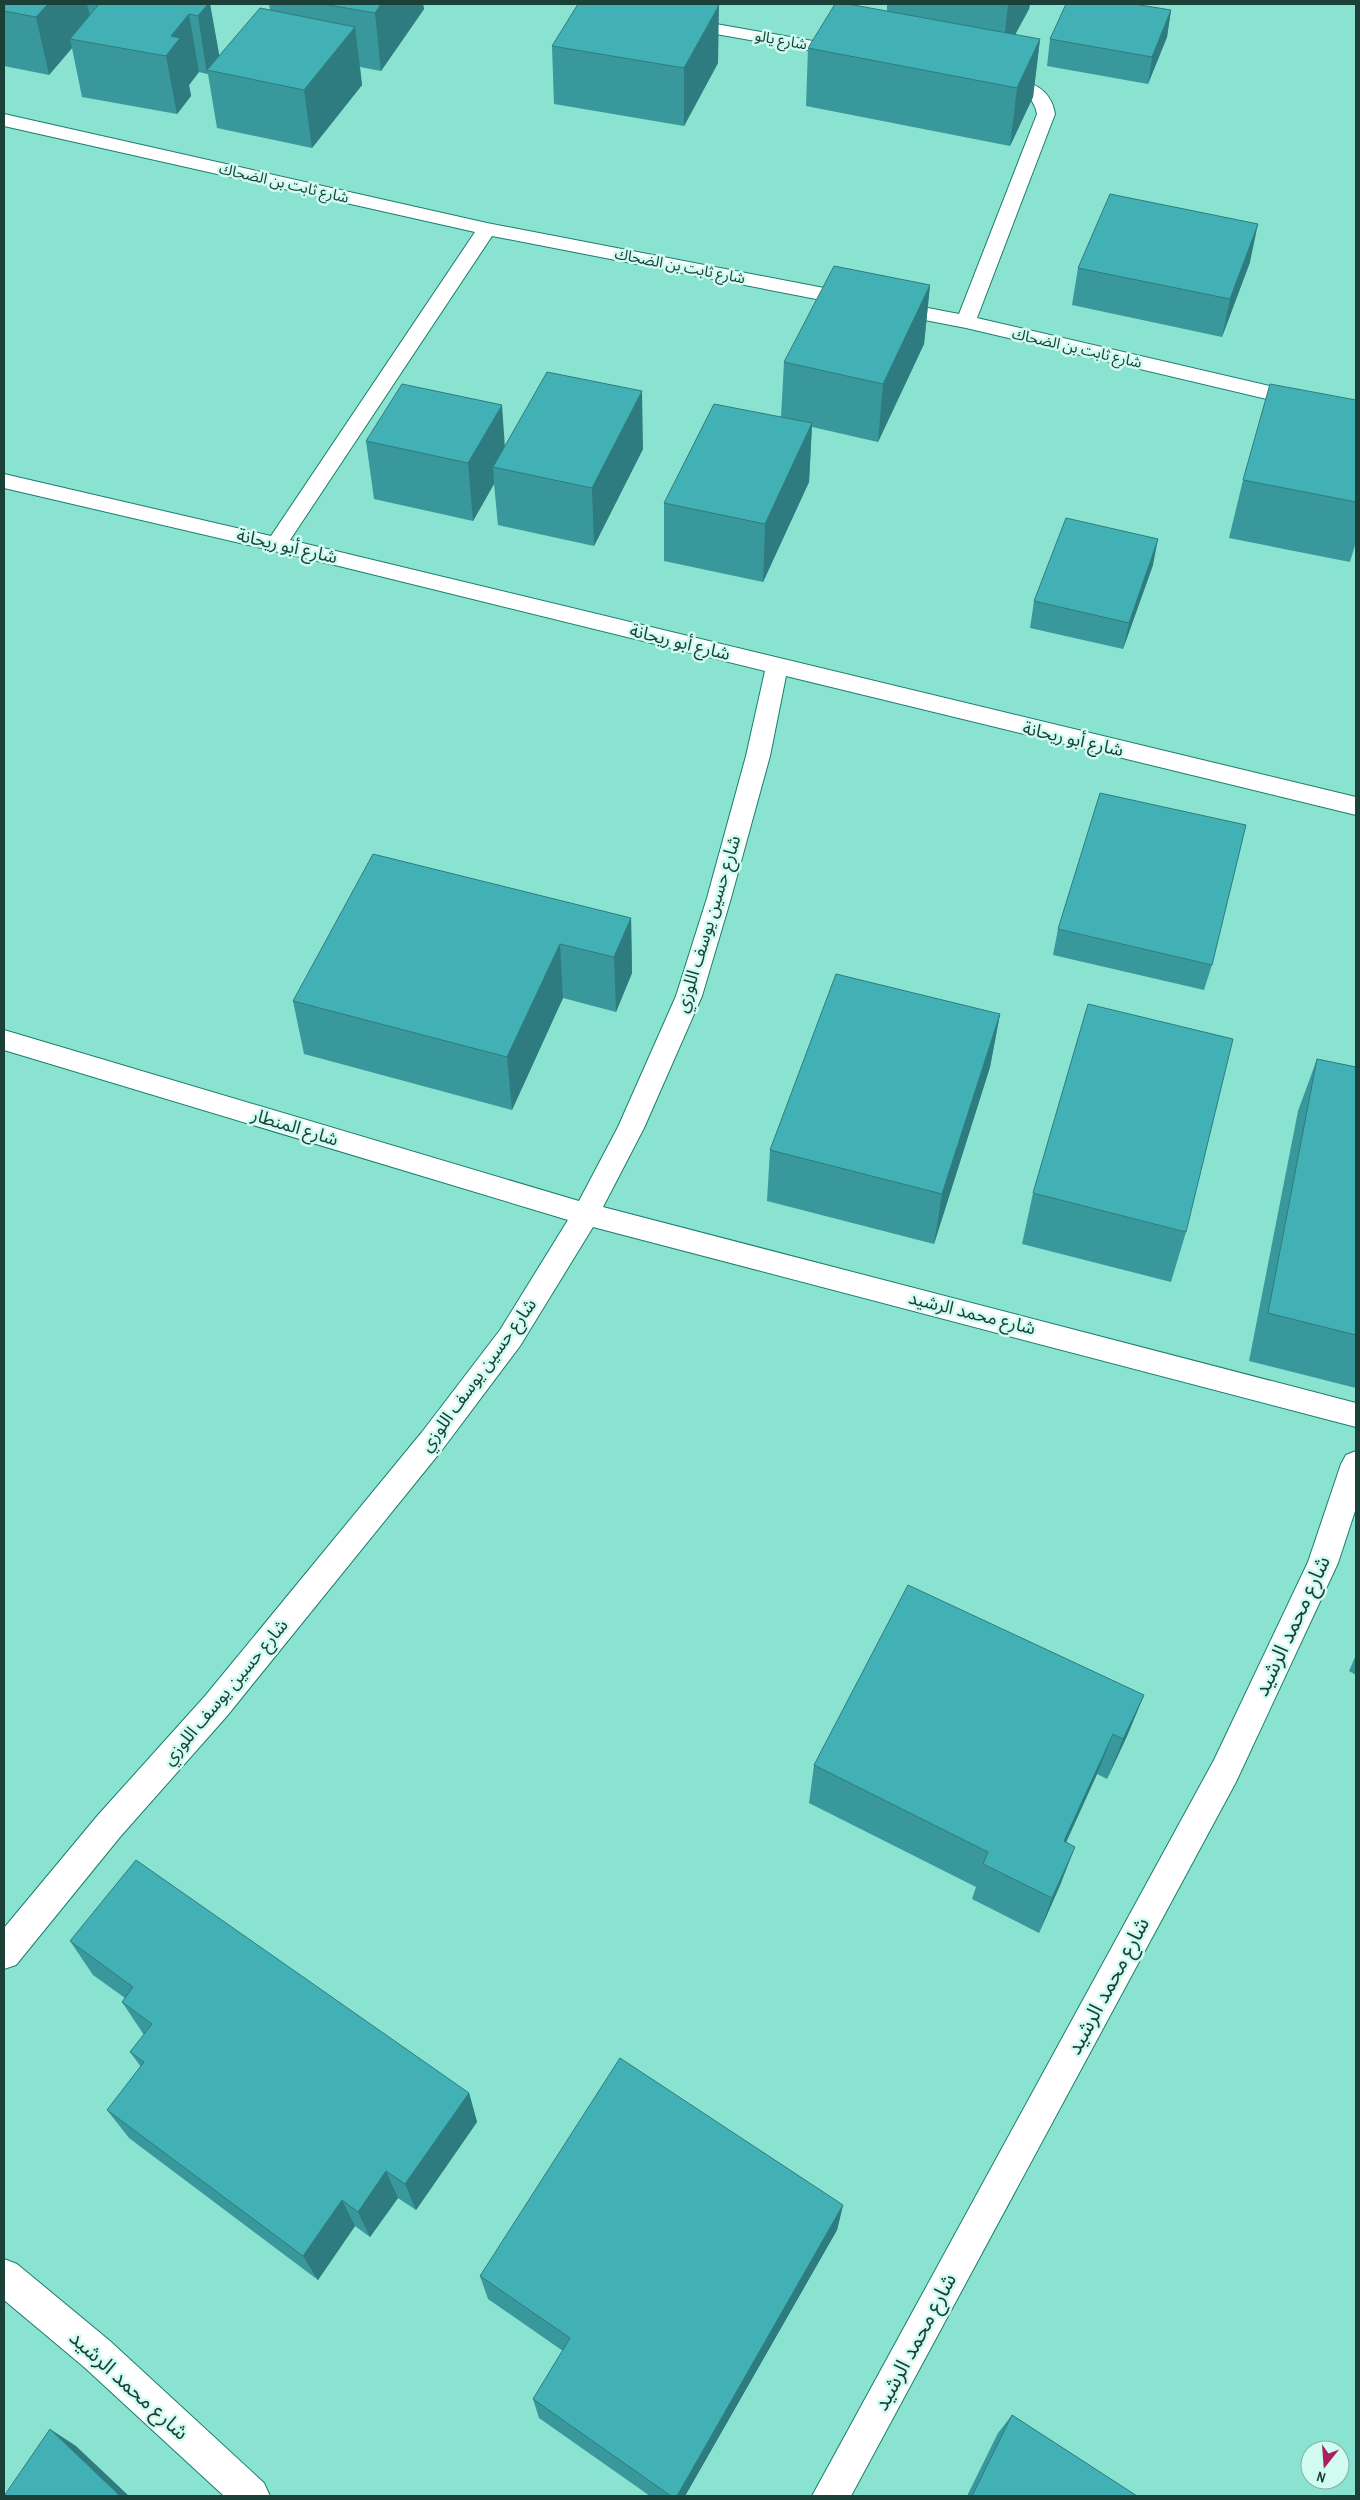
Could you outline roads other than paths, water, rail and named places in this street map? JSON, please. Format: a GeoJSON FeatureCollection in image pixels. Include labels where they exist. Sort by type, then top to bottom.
{"type":"FeatureCollection","features":[{"type":"Feature","properties":{"kind":"street","name":"شارع يالو"},"geometry":{"type":"LineString","coordinates":[[661,19],[862,55]]}},
{"type":"Feature","properties":{"kind":"street"},"geometry":{"type":"LineString","coordinates":[[966,322],[1046,114],[1045,103],[1040,94],[1027,88],[982,78]]}},
{"type":"Feature","properties":{"kind":"street","name":"شارع ثابت بن الضحاك"},"geometry":{"type":"LineString","coordinates":[[4,120],[487,229],[966,322],[1356,413]]}},
{"type":"Feature","properties":{"kind":"street"},"geometry":{"type":"LineString","coordinates":[[277,543],[487,229]]}},
{"type":"Feature","properties":{"kind":"street","name":"شارع أبو ريحانة"},"geometry":{"type":"LineString","coordinates":[[4,481],[277,543],[1010,724],[1356,806]]}},
{"type":"Feature","properties":{"kind":"street","name":"شارع حسين يوسف اللوزي"},"geometry":{"type":"LineString","coordinates":[[4,1953],[109,1826],[216,1706],[432,1441],[510,1338],[586,1214],[631,1128],[689,996],[719,898],[753,775],[777,666]]}},
{"type":"Feature","properties":{"kind":"street","name":"شارع المنطار"},"geometry":{"type":"LineString","coordinates":[[4,1040],[586,1214]]}},
{"type":"Feature","properties":{"kind":"street","name":"شارع محمد الرشيد"},"geometry":{"type":"LineString","coordinates":[[586,1214],[1356,1415]]}},
{"type":"Feature","properties":{"kind":"street","name":"شارع محمد الرشيد"},"geometry":{"type":"LineString","coordinates":[[832,2496],[1224,1771],[1323,1563],[1356,1464]]}},
{"type":"Feature","properties":{"kind":"street","name":"شارع محمد الرشيد"},"geometry":{"type":"LineString","coordinates":[[4,2277],[97,2354],[251,2496]]}}]}
